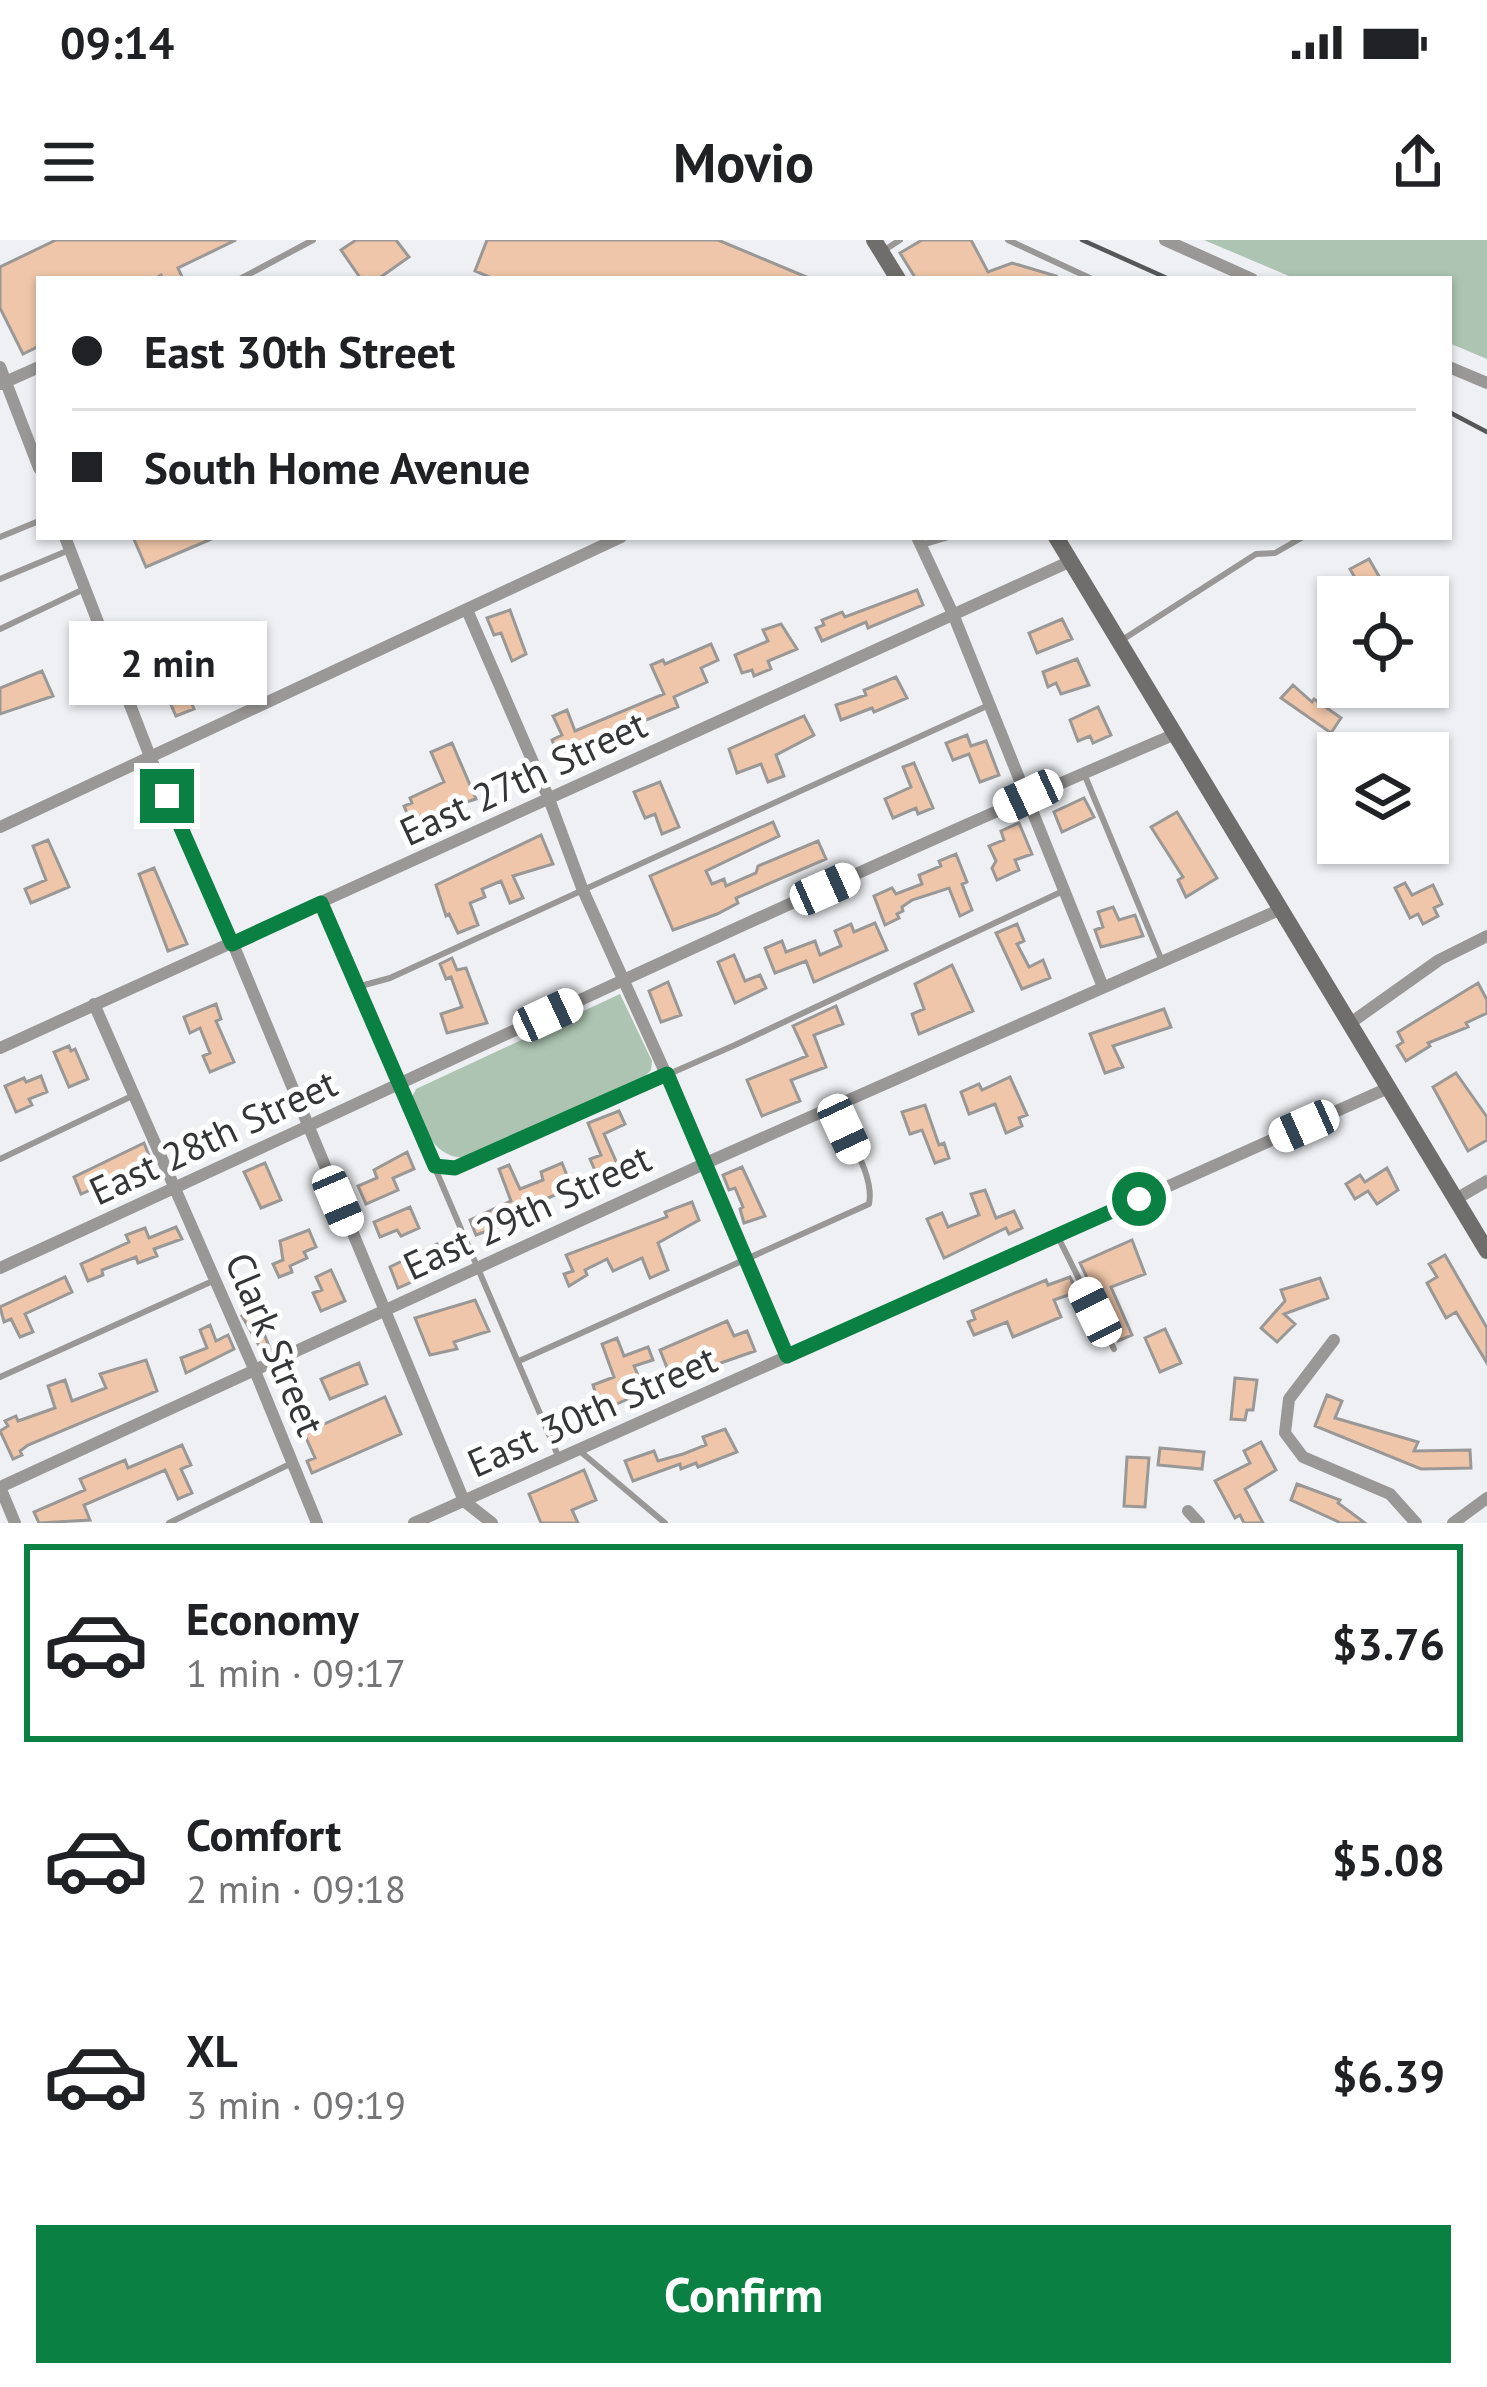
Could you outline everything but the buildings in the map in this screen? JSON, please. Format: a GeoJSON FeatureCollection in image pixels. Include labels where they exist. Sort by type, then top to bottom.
{"type":"FeatureCollection","features":[{"type":"Feature","properties":{"kind":"street"},"geometry":{"type":"LineString","coordinates":[[1165,240],[1245,276]]}},
{"type":"Feature","properties":{"kind":"street"},"geometry":{"type":"LineString","coordinates":[[878,246],[896,276]]}},
{"type":"Feature","properties":{"kind":"street"},"geometry":{"type":"LineString","coordinates":[[0,367],[36,461]]}},
{"type":"Feature","properties":{"kind":"street"},"geometry":{"type":"LineString","coordinates":[[3,383],[36,368]]}},
{"type":"Feature","properties":{"kind":"street"},"geometry":{"type":"LineString","coordinates":[[1452,368],[1487,383]]}},
{"type":"Feature","properties":{"kind":"street"},"geometry":{"type":"LineString","coordinates":[[0,826],[616,540]]}},
{"type":"Feature","properties":{"kind":"street"},"geometry":{"type":"LineString","coordinates":[[1058,540],[1487,1252]]}},
{"type":"Feature","properties":{"kind":"street"},"geometry":{"type":"LineString","coordinates":[[919,541],[1028,796],[1102,986]]}},
{"type":"Feature","properties":{"kind":"street"},"geometry":{"type":"LineString","coordinates":[[68,543],[151,759],[464,1501],[492,1523]]}},
{"type":"Feature","properties":{"kind":"street","name":"East 27th Street"},"geometry":{"type":"LineString","coordinates":[[0,1048],[1071,561]]}},
{"type":"Feature","properties":{"kind":"street"},"geometry":{"type":"LineString","coordinates":[[467,610],[582,888],[706,1162],[787,1356]]}},
{"type":"Feature","properties":{"kind":"street","name":"East 28th Street"},"geometry":{"type":"LineString","coordinates":[[0,1268],[1028,796],[1173,735]]}},
{"type":"Feature","properties":{"kind":"street","name":"East 29th Street"},"geometry":{"type":"LineString","coordinates":[[0,1487],[706,1162],[1280,910]]}},
{"type":"Feature","properties":{"kind":"street"},"geometry":{"type":"LineString","coordinates":[[1349,1024],[1439,960],[1487,936]]}},
{"type":"Feature","properties":{"kind":"street","name":"Clark Street"},"geometry":{"type":"LineString","coordinates":[[94,1004],[317,1523]]}},
{"type":"Feature","properties":{"kind":"street","name":"East 30th Street"},"geometry":{"type":"LineString","coordinates":[[414,1523],[436,1518],[464,1501],[1386,1089]]}},
{"type":"Feature","properties":{"kind":"street"},"geometry":{"type":"LineString","coordinates":[[1456,1199],[1487,1181]]}},
{"type":"Feature","properties":{"kind":"street"},"geometry":{"type":"LineString","coordinates":[[1334,1340],[1288,1399],[1285,1432],[1303,1456],[1390,1494],[1416,1523]]}},
{"type":"Feature","properties":{"kind":"street"},"geometry":{"type":"LineString","coordinates":[[0,1487],[15,1523]]}},
{"type":"Feature","properties":{"kind":"street"},"geometry":{"type":"LineString","coordinates":[[1453,1523],[1487,1498]]}},
{"type":"Feature","properties":{"kind":"street"},"geometry":{"type":"LineString","coordinates":[[1188,1510],[1199,1523]]}},
{"type":"Feature","properties":{"kind":"lane"},"geometry":{"type":"LineString","coordinates":[[246,276],[313,240]]}},
{"type":"Feature","properties":{"kind":"lane"},"geometry":{"type":"LineString","coordinates":[[878,246],[900,240]]}},
{"type":"Feature","properties":{"kind":"lane"},"geometry":{"type":"LineString","coordinates":[[1008,240],[1086,276]]}},
{"type":"Feature","properties":{"kind":"lane"},"geometry":{"type":"LineString","coordinates":[[0,538],[36,522]]}},
{"type":"Feature","properties":{"kind":"lane"},"geometry":{"type":"LineString","coordinates":[[1118,642],[1256,554],[1275,553],[1298,540]]}},
{"type":"Feature","properties":{"kind":"lane"},"geometry":{"type":"LineString","coordinates":[[0,579],[68,543]]}},
{"type":"Feature","properties":{"kind":"lane"},"geometry":{"type":"LineString","coordinates":[[0,628],[85,589]]}},
{"type":"Feature","properties":{"kind":"lane"},"geometry":{"type":"LineString","coordinates":[[357,987],[390,979],[990,704]]}},
{"type":"Feature","properties":{"kind":"lane"},"geometry":{"type":"LineString","coordinates":[[1084,773],[1162,961]]}},
{"type":"Feature","properties":{"kind":"lane"},"geometry":{"type":"LineString","coordinates":[[435,1166],[455,1168],[1064,890]]}},
{"type":"Feature","properties":{"kind":"lane"},"geometry":{"type":"LineString","coordinates":[[321,903],[560,1458]]}},
{"type":"Feature","properties":{"kind":"lane"},"geometry":{"type":"LineString","coordinates":[[0,1159],[134,1095]]}},
{"type":"Feature","properties":{"kind":"lane"},"geometry":{"type":"LineString","coordinates":[[519,1361],[869,1204],[872,1190],[844,1129],[838,1104]]}},
{"type":"Feature","properties":{"kind":"lane"},"geometry":{"type":"LineString","coordinates":[[1057,1236],[1114,1349]]}},
{"type":"Feature","properties":{"kind":"lane"},"geometry":{"type":"LineString","coordinates":[[0,1377],[215,1280]]}},
{"type":"Feature","properties":{"kind":"lane"},"geometry":{"type":"LineString","coordinates":[[578,1450],[664,1523]]}},
{"type":"Feature","properties":{"kind":"lane"},"geometry":{"type":"LineString","coordinates":[[169,1523],[292,1463]]}},
{"type":"Feature","properties":{"kind":"green space"},"geometry":{"type":"Polygon","coordinates":[[[1204,240],[1487,240],[1487,359],[1452,344],[1452,276],[1289,276],[1204,240]]]}},
{"type":"Feature","properties":{"kind":"green space"},"geometry":{"type":"Polygon","coordinates":[[[620,994],[652,1061],[644,1077],[464,1158],[436,1145],[412,1097],[416,1089],[620,994]]]}},
{"type":"Feature","properties":{"kind":"railway"},"geometry":{"type":"LineString","coordinates":[[1082,240],[1162,276]]}},
{"type":"Feature","properties":{"kind":"railway"},"geometry":{"type":"LineString","coordinates":[[1452,414],[1487,432]]}},
{"type":"Feature","properties":{"kind":"route"},"geometry":{"type":"LineString","coordinates":[[167,796],[232,944],[321,903],[435,1166],[455,1168],[667,1074],[787,1356],[1139,1199]]}}]}
